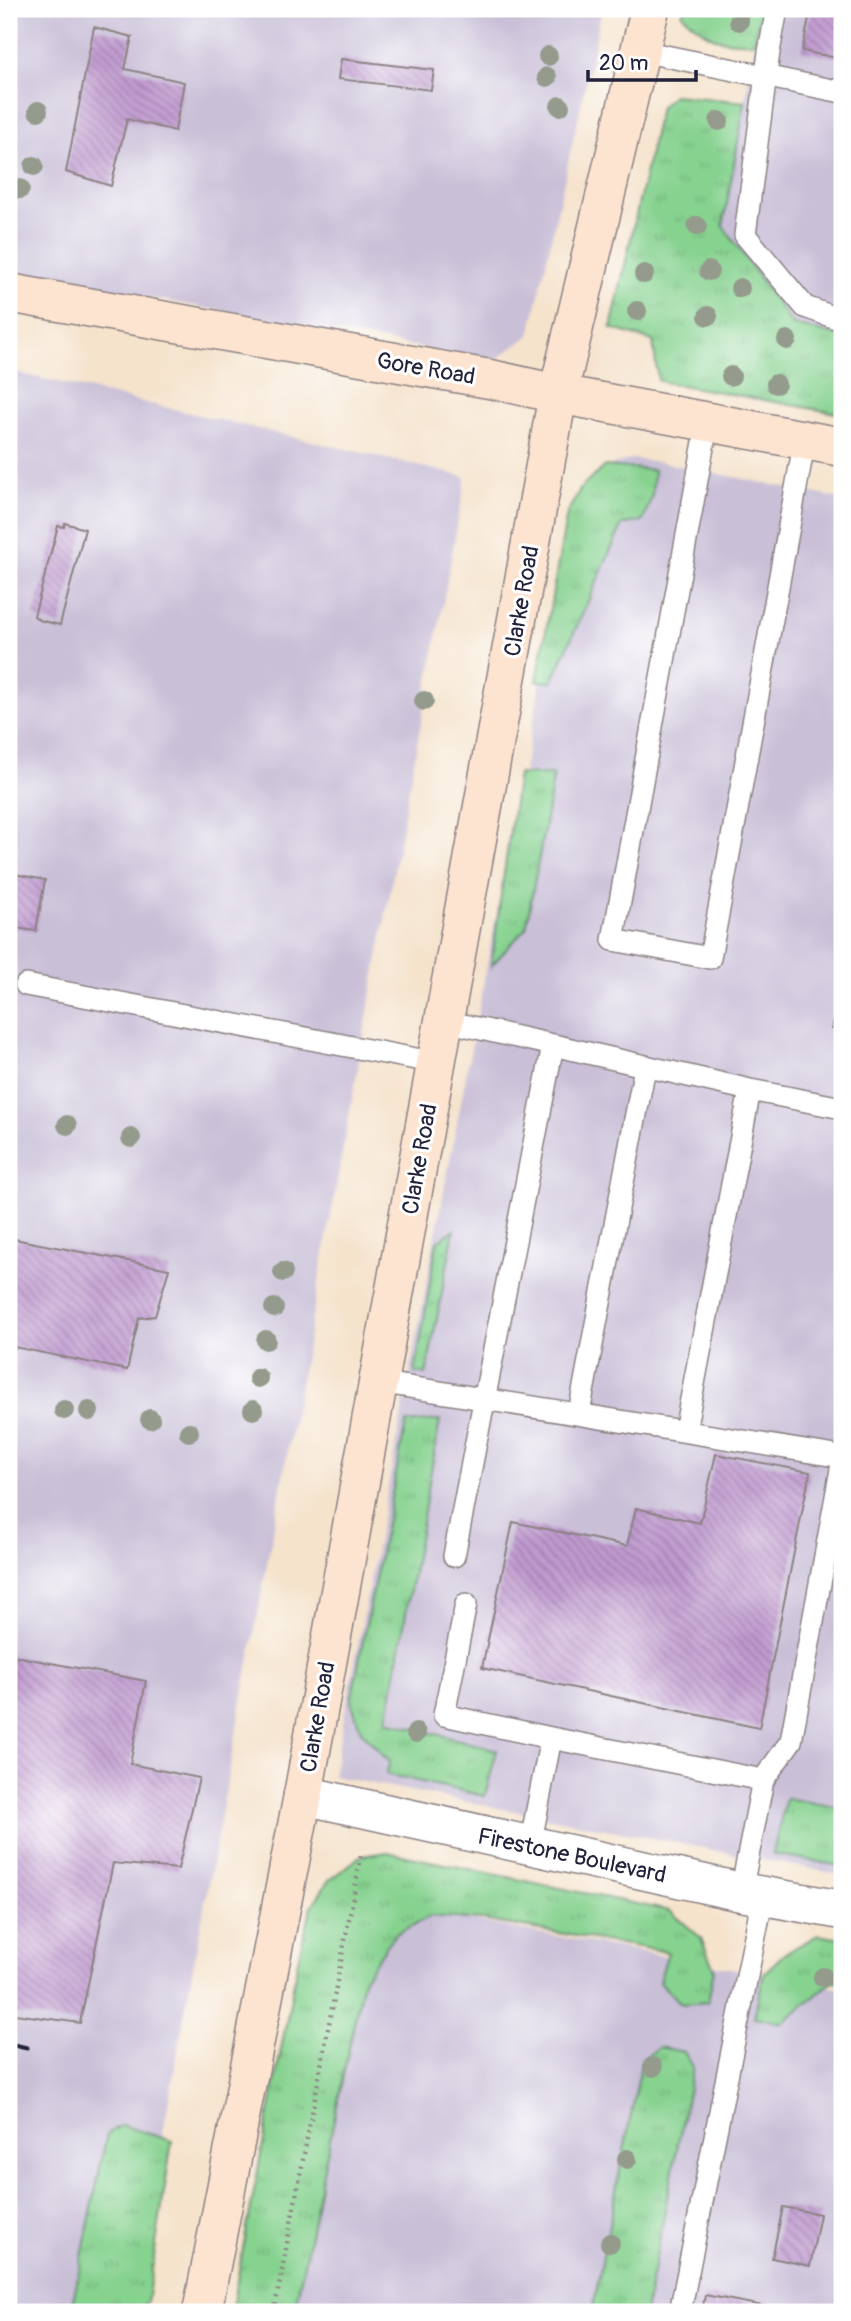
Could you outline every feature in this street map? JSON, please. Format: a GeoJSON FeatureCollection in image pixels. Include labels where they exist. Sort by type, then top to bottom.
{"type":"FeatureCollection","features":[{"type":"Feature","properties":{"kind":"main road","name":"Clarke Road"},"geometry":{"type":"LineString","coordinates":[[202,2312],[303,1796],[558,394],[650,9]]}},
{"type":"Feature","properties":{"kind":"main road","name":"Gore Road"},"geometry":{"type":"LineString","coordinates":[[9,293],[495,380],[842,447]]}},
{"type":"Feature","properties":{"kind":"street","name":"Firestone Boulevard"},"geometry":{"type":"LineString","coordinates":[[303,1796],[752,1894],[842,1910]]}},
{"type":"Feature","properties":{"kind":"lane"},"geometry":{"type":"LineString","coordinates":[[777,9],[745,235],[805,307],[842,320]]}},
{"type":"Feature","properties":{"kind":"lane"},"geometry":{"type":"LineString","coordinates":[[641,51],[842,93]]}},
{"type":"Feature","properties":{"kind":"lane"},"geometry":{"type":"LineString","coordinates":[[708,420],[613,940],[710,958],[805,439]]}},
{"type":"Feature","properties":{"kind":"lane"},"geometry":{"type":"LineString","coordinates":[[26,985],[437,1063]]}},
{"type":"Feature","properties":{"kind":"lane"},"geometry":{"type":"LineString","coordinates":[[445,1021],[645,1067],[842,1108]]}},
{"type":"Feature","properties":{"kind":"lane"},"geometry":{"type":"LineString","coordinates":[[454,1556],[553,1045]]}},
{"type":"Feature","properties":{"kind":"lane"},"geometry":{"type":"LineString","coordinates":[[579,1413],[645,1067]]}},
{"type":"Feature","properties":{"kind":"lane"},"geometry":{"type":"LineString","coordinates":[[685,1431],[750,1090]]}},
{"type":"Feature","properties":{"kind":"lane"},"geometry":{"type":"LineString","coordinates":[[378,1382],[842,1457]]}},
{"type":"Feature","properties":{"kind":"lane"},"geometry":{"type":"LineString","coordinates":[[680,2312],[752,1894],[763,1780],[791,1741],[842,1464]]}},
{"type":"Feature","properties":{"kind":"lane"},"geometry":{"type":"LineString","coordinates":[[466,1604],[444,1716],[763,1780]]}},
{"type":"Feature","properties":{"kind":"lane"},"geometry":{"type":"LineString","coordinates":[[530,1846],[551,1738]]}},
{"type":"Feature","properties":{"kind":"path"},"geometry":{"type":"LineString","coordinates":[[274,2312],[361,1856]]}},
{"type":"Feature","properties":{"kind":"shaded area"},"geometry":{"type":"Polygon","coordinates":[[[9,9],[602,9],[530,335],[494,361],[9,272],[9,9]]]}},
{"type":"Feature","properties":{"kind":"shaded area"},"geometry":{"type":"Polygon","coordinates":[[[761,9],[842,9],[842,337],[792,324],[723,226],[761,9]]]}},
{"type":"Feature","properties":{"kind":"shaded area"},"geometry":{"type":"Polygon","coordinates":[[[9,371],[466,477],[130,2312],[9,2312],[9,371]]]}},
{"type":"Feature","properties":{"kind":"shaded area"},"geometry":{"type":"Polygon","coordinates":[[[631,459],[661,462],[842,499],[842,1875],[333,1776],[572,517],[605,467],[631,459]]]}},
{"type":"Feature","properties":{"kind":"shaded area"},"geometry":{"type":"Polygon","coordinates":[[[372,1902],[842,1989],[842,2312],[294,2312],[363,1980],[372,1902]]]}},
{"type":"Feature","properties":{"kind":"green space"},"geometry":{"type":"Polygon","coordinates":[[[684,9],[761,9],[754,42],[732,42],[715,38],[699,29],[682,14],[684,9]]]}},
{"type":"Feature","properties":{"kind":"green space"},"geometry":{"type":"Polygon","coordinates":[[[673,95],[745,102],[723,226],[792,324],[842,337],[842,414],[658,381],[653,341],[611,328],[660,107],[673,95]]]}},
{"type":"Feature","properties":{"kind":"green space"},"geometry":{"type":"Polygon","coordinates":[[[605,466],[654,470],[652,495],[643,521],[622,525],[552,682],[537,681],[567,513],[581,488],[605,466]]]}},
{"type":"Feature","properties":{"kind":"green space"},"geometry":{"type":"Polygon","coordinates":[[[518,774],[554,775],[526,928],[491,966],[518,774]]]}},
{"type":"Feature","properties":{"kind":"green space"},"geometry":{"type":"Polygon","coordinates":[[[454,1230],[426,1375],[415,1373],[437,1241],[454,1230]]]}},
{"type":"Feature","properties":{"kind":"green space"},"geometry":{"type":"Polygon","coordinates":[[[440,1420],[387,1721],[497,1750],[485,1796],[386,1774],[390,1762],[361,1731],[351,1701],[406,1423],[440,1420]]]}},
{"type":"Feature","properties":{"kind":"green space"},"geometry":{"type":"Polygon","coordinates":[[[786,1798],[842,1808],[842,1866],[773,1854],[786,1798]]]}},
{"type":"Feature","properties":{"kind":"green space"},"geometry":{"type":"Polygon","coordinates":[[[387,1852],[670,1911],[701,1938],[714,1969],[708,2002],[682,2004],[659,1982],[668,1952],[483,1920],[431,1916],[395,1934],[363,1980],[294,2312],[231,2312],[300,1950],[312,1906],[329,1880],[361,1856],[387,1852]]]}},
{"type":"Feature","properties":{"kind":"green space"},"geometry":{"type":"Polygon","coordinates":[[[818,1935],[842,1939],[842,1983],[832,1982],[782,2023],[754,2017],[764,1973],[785,1953],[818,1935]]]}},
{"type":"Feature","properties":{"kind":"green space"},"geometry":{"type":"Polygon","coordinates":[[[659,2047],[684,2052],[693,2067],[645,2312],[592,2312],[642,2060],[659,2047]]]}},
{"type":"Feature","properties":{"kind":"green space"},"geometry":{"type":"Polygon","coordinates":[[[121,2125],[172,2141],[147,2302],[138,2312],[77,2312],[73,2301],[107,2134],[121,2125]]]}},
{"type":"Feature","properties":{"kind":"building"},"geometry":{"type":"Polygon","coordinates":[[[811,9],[842,9],[842,59],[802,51],[811,9]]]}},
{"type":"Feature","properties":{"kind":"building"},"geometry":{"type":"Polygon","coordinates":[[[94,27],[132,37],[125,69],[184,82],[175,131],[127,119],[111,186],[66,172],[94,27]]]}},
{"type":"Feature","properties":{"kind":"building"},"geometry":{"type":"Polygon","coordinates":[[[341,59],[434,70],[431,90],[338,79],[341,59]]]}},
{"type":"Feature","properties":{"kind":"building"},"geometry":{"type":"Polygon","coordinates":[[[65,523],[85,529],[60,625],[39,620],[34,616],[58,526],[64,527],[65,523]]]}},
{"type":"Feature","properties":{"kind":"building"},"geometry":{"type":"Polygon","coordinates":[[[9,873],[45,880],[36,931],[9,927],[9,873]]]}},
{"type":"Feature","properties":{"kind":"building"},"geometry":{"type":"Polygon","coordinates":[[[842,987],[842,1031],[832,1029],[842,987]]]}},
{"type":"Feature","properties":{"kind":"building"},"geometry":{"type":"Polygon","coordinates":[[[9,1238],[169,1269],[155,1316],[139,1318],[127,1370],[9,1346],[9,1238]]]}},
{"type":"Feature","properties":{"kind":"building"},"geometry":{"type":"Polygon","coordinates":[[[716,1454],[810,1472],[759,1728],[482,1668],[513,1522],[627,1546],[636,1508],[700,1523],[716,1454]]]}},
{"type":"Feature","properties":{"kind":"building"},"geometry":{"type":"Polygon","coordinates":[[[9,1655],[146,1681],[130,1764],[199,1778],[178,1869],[113,1863],[80,2023],[15,2014],[10,2038],[9,1655]]]}},
{"type":"Feature","properties":{"kind":"building"},"geometry":{"type":"Polygon","coordinates":[[[783,2207],[820,2214],[810,2266],[772,2258],[783,2207]]]}},
{"type":"Feature","properties":{"kind":"building"},"geometry":{"type":"Polygon","coordinates":[[[705,2295],[789,2311],[789,2312],[702,2312],[705,2295]]]}},
{"type":"Feature","properties":{"kind":"railway"},"geometry":{"type":"LineString","coordinates":[[9,2044],[27,2048]]}}]}
